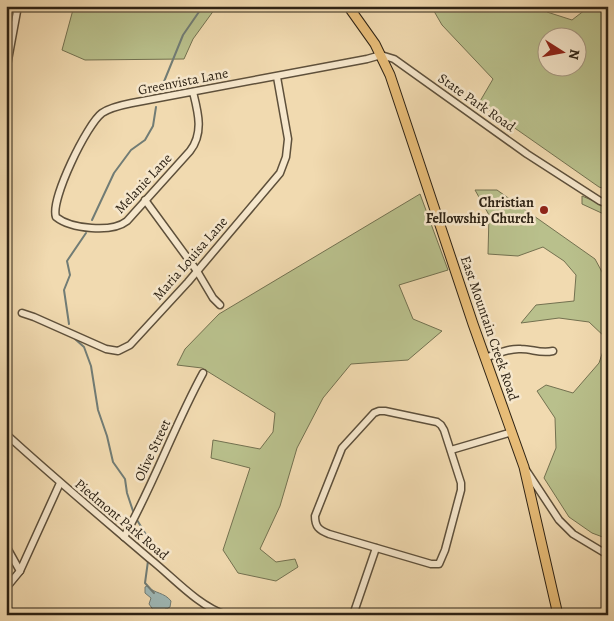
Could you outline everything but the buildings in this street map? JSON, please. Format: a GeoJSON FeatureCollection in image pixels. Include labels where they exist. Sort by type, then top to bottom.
{"type":"FeatureCollection","features":[{"type":"Feature","properties":{"kind":"main road"},"geometry":{"type":"LineString","coordinates":[[348,6],[380,55]]}},
{"type":"Feature","properties":{"kind":"main road","name":"East Mountain Creek Road"},"geometry":{"type":"LineString","coordinates":[[380,55],[390,75],[485,358],[524,467],[558,615]]}},
{"type":"Feature","properties":{"kind":"street"},"geometry":{"type":"LineString","coordinates":[[6,71],[18,6]]}},
{"type":"Feature","properties":{"kind":"street","name":"Greenvista Lane"},"geometry":{"type":"LineString","coordinates":[[55,214],[72,160],[85,136],[101,114],[113,108],[380,55]]}},
{"type":"Feature","properties":{"kind":"street","name":"State Park Road"},"geometry":{"type":"LineString","coordinates":[[380,55],[394,59],[527,154],[600,201],[608,204]]}},
{"type":"Feature","properties":{"kind":"street","name":"Maria Louisa Lane"},"geometry":{"type":"LineString","coordinates":[[22,313],[106,349],[122,350],[128,347],[272,184],[284,163],[288,139],[277,76]]}},
{"type":"Feature","properties":{"kind":"street","name":"Melanie Lane"},"geometry":{"type":"LineString","coordinates":[[55,214],[60,220],[70,224],[102,228],[113,228],[127,221],[190,151],[196,141],[199,126],[194,92]]}},
{"type":"Feature","properties":{"kind":"street"},"geometry":{"type":"LineString","coordinates":[[146,200],[220,306]]}},
{"type":"Feature","properties":{"kind":"street"},"geometry":{"type":"LineString","coordinates":[[485,358],[512,349],[522,348],[542,353],[553,351]]}},
{"type":"Feature","properties":{"kind":"street","name":"Olive Street"},"geometry":{"type":"LineString","coordinates":[[124,537],[202,373]]}},
{"type":"Feature","properties":{"kind":"street"},"geometry":{"type":"LineString","coordinates":[[382,411],[439,423],[444,430],[461,483],[461,490],[440,563],[436,565],[431,564],[376,548],[329,534],[318,529],[316,525],[315,516],[338,455],[345,444],[374,413],[382,411]]}},
{"type":"Feature","properties":{"kind":"street"},"geometry":{"type":"LineString","coordinates":[[451,450],[512,432]]}},
{"type":"Feature","properties":{"kind":"street","name":"Piedmont Park Road"},"geometry":{"type":"LineString","coordinates":[[6,434],[60,483],[193,595],[218,614],[226,615]]}},
{"type":"Feature","properties":{"kind":"street"},"geometry":{"type":"LineString","coordinates":[[524,467],[558,520],[573,534],[608,555]]}},
{"type":"Feature","properties":{"kind":"street"},"geometry":{"type":"LineString","coordinates":[[6,588],[20,572],[60,483]]}},
{"type":"Feature","properties":{"kind":"street"},"geometry":{"type":"LineString","coordinates":[[6,546],[20,572]]}},
{"type":"Feature","properties":{"kind":"street"},"geometry":{"type":"LineString","coordinates":[[353,615],[376,548]]}},
{"type":"Feature","properties":{"kind":"green space"},"geometry":{"type":"Polygon","coordinates":[[[74,6],[217,6],[193,39],[184,59],[85,60],[62,50],[74,6]]]}},
{"type":"Feature","properties":{"kind":"green space"},"geometry":{"type":"Polygon","coordinates":[[[431,6],[542,6],[547,12],[572,20],[590,6],[608,6],[608,190],[599,187],[479,103],[493,79],[442,25],[431,6]]]}},
{"type":"Feature","properties":{"kind":"green space"},"geometry":{"type":"Polygon","coordinates":[[[475,190],[497,190],[595,259],[608,283],[608,539],[592,533],[569,517],[544,478],[556,448],[555,418],[537,391],[546,385],[573,393],[599,363],[607,339],[589,322],[559,318],[521,323],[536,305],[574,301],[576,275],[564,261],[543,247],[518,256],[488,254],[489,215],[475,190]]]}},
{"type":"Feature","properties":{"kind":"green space"},"geometry":{"type":"Polygon","coordinates":[[[420,194],[448,270],[399,285],[413,319],[442,331],[408,360],[351,364],[323,398],[297,448],[280,506],[260,549],[276,562],[295,559],[298,567],[276,581],[238,573],[223,550],[250,468],[211,458],[213,440],[260,449],[273,432],[275,413],[202,368],[177,365],[185,349],[219,314],[420,194]]]}},
{"type":"Feature","properties":{"kind":"green space"},"geometry":{"type":"Polygon","coordinates":[[[582,196],[608,207],[608,216],[582,204],[582,196]]]}},
{"type":"Feature","properties":{"kind":"water"},"geometry":{"type":"Polygon","coordinates":[[[147,586],[168,598],[171,601],[170,607],[158,614],[154,611],[149,604],[151,598],[145,593],[145,587],[147,586]]]}},
{"type":"Feature","properties":{"kind":"waterway"},"geometry":{"type":"LineString","coordinates":[[161,89],[183,35],[203,6]]}},
{"type":"Feature","properties":{"kind":"waterway"},"geometry":{"type":"LineString","coordinates":[[92,220],[114,173],[131,150],[145,140],[153,126],[156,107]]}},
{"type":"Feature","properties":{"kind":"waterway"},"geometry":{"type":"LineString","coordinates":[[69,324],[64,290],[70,275],[67,261],[86,233]]}},
{"type":"Feature","properties":{"kind":"waterway"},"geometry":{"type":"LineString","coordinates":[[75,339],[84,347],[91,366],[98,410],[113,462],[125,479],[133,511]]}},
{"type":"Feature","properties":{"kind":"waterway"},"geometry":{"type":"LineString","coordinates":[[137,520],[148,538],[150,549]]}},
{"type":"Feature","properties":{"kind":"waterway"},"geometry":{"type":"LineString","coordinates":[[148,561],[145,583],[154,593]]}},
{"type":"Feature","properties":{"kind":"waterway"},"geometry":{"type":"LineString","coordinates":[[166,609],[167,615]]}},
{"type":"Feature","properties":{"kind":"place","name":"Christian Fellowship Church"},"geometry":{"type":"Point","coordinates":[544,210]}}]}
